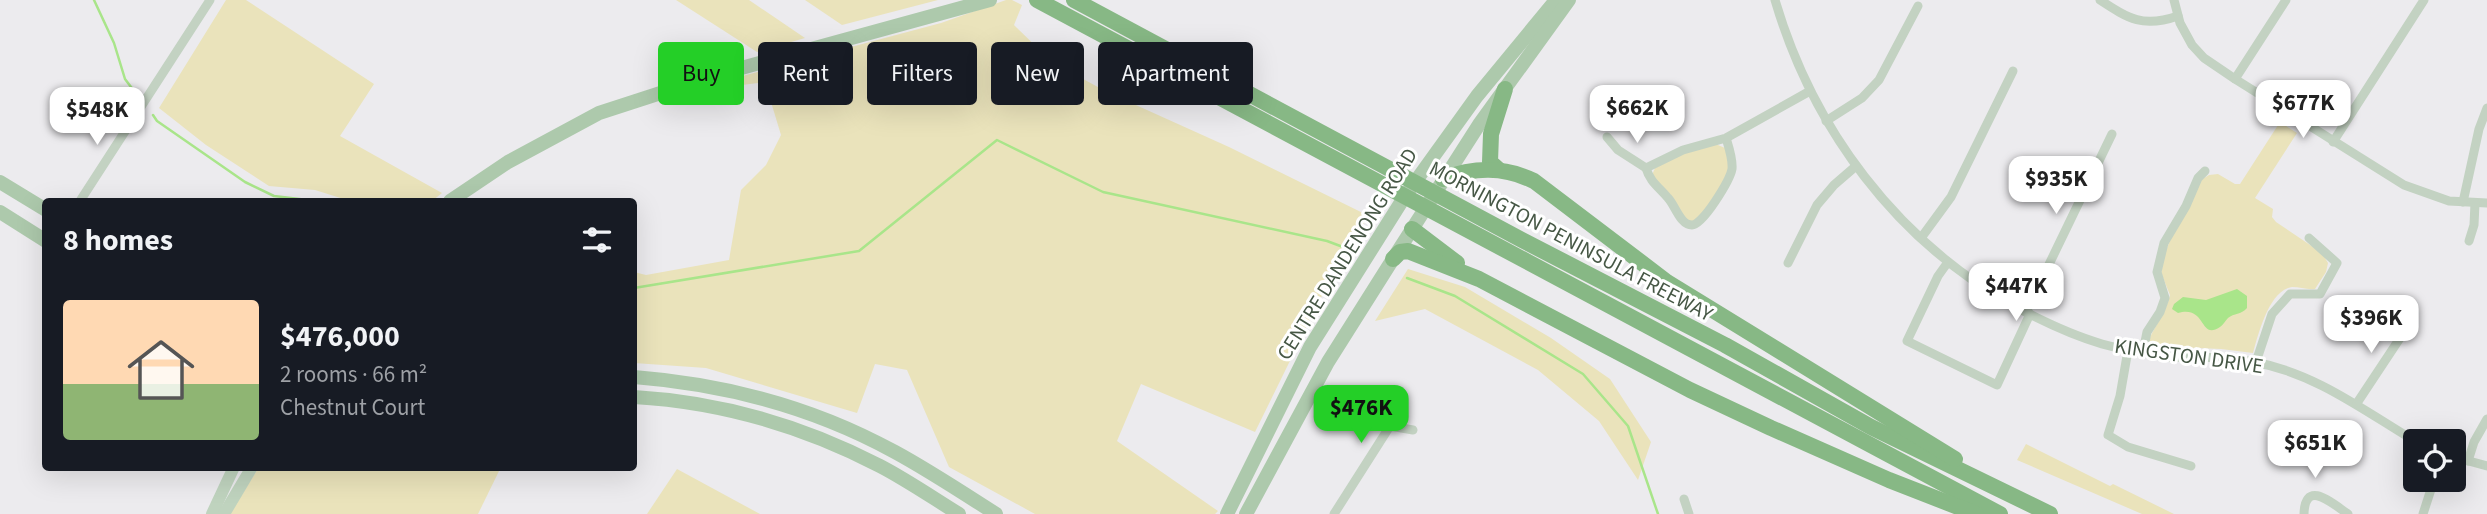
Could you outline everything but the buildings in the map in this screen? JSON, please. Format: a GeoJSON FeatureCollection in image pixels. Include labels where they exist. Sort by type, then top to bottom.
{"type":"FeatureCollection","features":[{"type":"Feature","properties":{"kind":"highway","name":"MORNINGTON PENINSULA FREEWAY"},"geometry":{"type":"LineString","coordinates":[[1074,0],[1406,191],[1447,219],[2000,514]]}},
{"type":"Feature","properties":{"kind":"highway","name":"MORNINGTON PENINSULA FREEWAY"},"geometry":{"type":"LineString","coordinates":[[1042,3],[1406,191],[1456,204],[1725,345],[1871,427],[2050,514]]}},
{"type":"Feature","properties":{"kind":"highway"},"geometry":{"type":"LineString","coordinates":[[1499,170],[1490,162],[1489,142],[1505,89]]}},
{"type":"Feature","properties":{"kind":"highway"},"geometry":{"type":"LineString","coordinates":[[1443,180],[1468,171],[1499,170],[1513,172],[1534,181],[1667,282],[2018,499]]}},
{"type":"Feature","properties":{"kind":"highway"},"geometry":{"type":"LineString","coordinates":[[1412,229],[1479,278]]}},
{"type":"Feature","properties":{"kind":"highway"},"geometry":{"type":"LineString","coordinates":[[1392,259],[1400,252],[1408,251],[1479,278],[1748,418],[1889,480],[1976,514]]}},
{"type":"Feature","properties":{"kind":"main road"},"geometry":{"type":"LineString","coordinates":[[454,198],[542,141],[599,113],[716,75],[990,0]]}},
{"type":"Feature","properties":{"kind":"main road","name":"CENTRE DANDENONG ROAD"},"geometry":{"type":"LineString","coordinates":[[1227,514],[1310,347],[1406,191],[1460,117],[1556,0]]}},
{"type":"Feature","properties":{"kind":"main road","name":"CENTRE DANDENONG ROAD"},"geometry":{"type":"LineString","coordinates":[[1246,514],[1328,362],[1392,259],[1505,89],[1569,0]]}},
{"type":"Feature","properties":{"kind":"main road"},"geometry":{"type":"LineString","coordinates":[[1412,229],[1406,216],[1406,191],[1443,180]]}},
{"type":"Feature","properties":{"kind":"main road"},"geometry":{"type":"LineString","coordinates":[[0,182],[42,208]]}},
{"type":"Feature","properties":{"kind":"main road"},"geometry":{"type":"LineString","coordinates":[[0,212],[42,238]]}},
{"type":"Feature","properties":{"kind":"main road"},"geometry":{"type":"LineString","coordinates":[[637,377],[716,387],[793,408],[894,452],[996,514]]}},
{"type":"Feature","properties":{"kind":"main road"},"geometry":{"type":"LineString","coordinates":[[637,397],[713,406],[803,431],[834,443],[883,468],[959,514]]}},
{"type":"Feature","properties":{"kind":"main road"},"geometry":{"type":"LineString","coordinates":[[212,514],[232,471]]}},
{"type":"Feature","properties":{"kind":"main road"},"geometry":{"type":"LineString","coordinates":[[223,514],[250,471]]}},
{"type":"Feature","properties":{"kind":"street"},"geometry":{"type":"LineString","coordinates":[[82,198],[211,0]]}},
{"type":"Feature","properties":{"kind":"street","name":"KINGSTON DRIVE"},"geometry":{"type":"LineString","coordinates":[[1775,0],[1810,92],[1856,166],[1888,206],[1921,238],[1948,262],[1991,292],[2028,313],[2084,338],[2128,350],[2169,356],[2221,357],[2256,362],[2291,372],[2357,403],[2403,433]]}},
{"type":"Feature","properties":{"kind":"street"},"geometry":{"type":"LineString","coordinates":[[2100,0],[2139,21],[2155,22],[2178,16]]}},
{"type":"Feature","properties":{"kind":"street"},"geometry":{"type":"LineString","coordinates":[[2174,0],[2178,16],[2192,45],[2204,58],[2235,79],[2404,185],[2434,196],[2463,202],[2487,203]]}},
{"type":"Feature","properties":{"kind":"street"},"geometry":{"type":"LineString","coordinates":[[2235,79],[2286,0]]}},
{"type":"Feature","properties":{"kind":"street"},"geometry":{"type":"LineString","coordinates":[[2333,142],[2424,0]]}},
{"type":"Feature","properties":{"kind":"street"},"geometry":{"type":"LineString","coordinates":[[1826,121],[1862,98],[1879,79],[1918,6]]}},
{"type":"Feature","properties":{"kind":"street"},"geometry":{"type":"LineString","coordinates":[[1921,238],[1951,197],[2012,71]]}},
{"type":"Feature","properties":{"kind":"street"},"geometry":{"type":"LineString","coordinates":[[1646,167],[1683,150],[1726,138],[1810,92]]}},
{"type":"Feature","properties":{"kind":"street"},"geometry":{"type":"LineString","coordinates":[[2463,202],[2479,129],[2487,108]]}},
{"type":"Feature","properties":{"kind":"street"},"geometry":{"type":"LineString","coordinates":[[1948,262],[1938,276],[1907,341],[1997,385],[2112,134]]}},
{"type":"Feature","properties":{"kind":"street"},"geometry":{"type":"LineString","coordinates":[[1607,137],[1618,150],[1646,167],[1651,182],[1689,225],[1695,225],[1706,215],[1728,181],[1732,163],[1726,138]]}},
{"type":"Feature","properties":{"kind":"street"},"geometry":{"type":"LineString","coordinates":[[1788,263],[1817,205],[1834,185],[1856,166]]}},
{"type":"Feature","properties":{"kind":"street"},"geometry":{"type":"LineString","coordinates":[[2143,352],[2147,332],[2160,312],[2165,298],[2157,272],[2164,243],[2186,206],[2197,178],[2205,172]]}},
{"type":"Feature","properties":{"kind":"street"},"geometry":{"type":"LineString","coordinates":[[2469,241],[2474,225],[2475,203]]}},
{"type":"Feature","properties":{"kind":"street"},"geometry":{"type":"LineString","coordinates":[[2256,362],[2272,314],[2290,294],[2320,294],[2337,263],[2309,238]]}},
{"type":"Feature","properties":{"kind":"street"},"geometry":{"type":"LineString","coordinates":[[2357,403],[2410,323]]}},
{"type":"Feature","properties":{"kind":"street"},"geometry":{"type":"LineString","coordinates":[[2128,350],[2120,396],[2108,435],[2128,447],[2191,466]]}},
{"type":"Feature","properties":{"kind":"street"},"geometry":{"type":"LineString","coordinates":[[2487,419],[2474,442],[2468,461],[2487,466]]}},
{"type":"Feature","properties":{"kind":"street"},"geometry":{"type":"LineString","coordinates":[[1334,514],[1390,426],[1413,430]]}},
{"type":"Feature","properties":{"kind":"street"},"geometry":{"type":"LineString","coordinates":[[2423,514],[2430,492]]}},
{"type":"Feature","properties":{"kind":"street"},"geometry":{"type":"LineString","coordinates":[[2304,514],[2304,506],[2309,498],[2316,495],[2347,514]]}},
{"type":"Feature","properties":{"kind":"street"},"geometry":{"type":"LineString","coordinates":[[1684,499],[1689,514]]}},
{"type":"Feature","properties":{"kind":"shaded area"},"geometry":{"type":"Polygon","coordinates":[[[226,0],[246,0],[374,84],[340,136],[442,193],[436,198],[340,198],[315,190],[269,186],[206,145],[159,108],[226,0]]]}},
{"type":"Feature","properties":{"kind":"shaded area"},"geometry":{"type":"Polygon","coordinates":[[[676,0],[749,0],[805,38],[791,42],[758,42],[757,52],[676,0]]]}},
{"type":"Feature","properties":{"kind":"shaded area"},"geometry":{"type":"Polygon","coordinates":[[[805,0],[938,0],[842,25],[805,0]]]}},
{"type":"Feature","properties":{"kind":"shaded area"},"geometry":{"type":"Polygon","coordinates":[[[1012,0],[1022,5],[1014,25],[1031,42],[991,42],[991,105],[1084,105],[1084,79],[1098,87],[1098,105],[1136,105],[1229,147],[1369,216],[1341,257],[1255,432],[1141,384],[1117,441],[1218,511],[1215,514],[1035,514],[949,467],[907,370],[875,364],[857,413],[706,368],[637,363],[637,273],[646,275],[729,260],[741,190],[766,165],[781,135],[772,105],[853,105],[853,46],[867,43],[867,105],[977,105],[977,42],[870,42],[1012,0]]]}},
{"type":"Feature","properties":{"kind":"shaded area"},"geometry":{"type":"Polygon","coordinates":[[[758,72],[758,83],[744,85],[744,76],[758,72]]]}},
{"type":"Feature","properties":{"kind":"shaded area"},"geometry":{"type":"Polygon","coordinates":[[[2280,122],[2297,133],[2255,198],[2273,209],[2272,217],[2276,222],[2322,253],[2328,263],[2326,272],[2315,289],[2292,287],[2277,296],[2266,314],[2253,353],[2147,346],[2170,295],[2161,273],[2165,253],[2201,180],[2218,174],[2240,184],[2280,122]]]}},
{"type":"Feature","properties":{"kind":"shaded area"},"geometry":{"type":"Polygon","coordinates":[[[1708,145],[1725,148],[1729,162],[1728,171],[1716,196],[1693,222],[1686,220],[1652,175],[1655,168],[1683,153],[1708,145]]]}},
{"type":"Feature","properties":{"kind":"shaded area"},"geometry":{"type":"Polygon","coordinates":[[[1408,269],[1465,287],[1551,338],[1610,379],[1651,442],[1638,480],[1599,421],[1538,370],[1425,309],[1375,321],[1408,269]]]}},
{"type":"Feature","properties":{"kind":"shaded area"},"geometry":{"type":"Polygon","coordinates":[[[2237,289],[2247,296],[2247,308],[2230,316],[2213,330],[2205,327],[2194,314],[2178,313],[2172,309],[2183,297],[2206,300],[2237,289]]]}},
{"type":"Feature","properties":{"kind":"shaded area"},"geometry":{"type":"Polygon","coordinates":[[[2026,444],[2174,514],[2142,514],[2017,460],[2026,444]]]}},
{"type":"Feature","properties":{"kind":"shaded area"},"geometry":{"type":"Polygon","coordinates":[[[677,469],[760,514],[647,514],[677,469]]]}},
{"type":"Feature","properties":{"kind":"shaded area"},"geometry":{"type":"Polygon","coordinates":[[[257,471],[499,471],[478,514],[230,514],[257,471]]]}},
{"type":"Feature","properties":{"kind":"waterway"},"geometry":{"type":"LineString","coordinates":[[94,0],[114,43],[125,79],[140,99]]}},
{"type":"Feature","properties":{"kind":"waterway"},"geometry":{"type":"LineString","coordinates":[[153,115],[157,121],[245,182],[274,196],[291,198]]}},
{"type":"Feature","properties":{"kind":"waterway"},"geometry":{"type":"LineString","coordinates":[[637,288],[859,251],[997,140],[1103,192],[1327,241],[1351,250]]}},
{"type":"Feature","properties":{"kind":"waterway"},"geometry":{"type":"LineString","coordinates":[[1407,278],[1455,296],[1583,374],[1628,426],[1658,514]]}}]}
